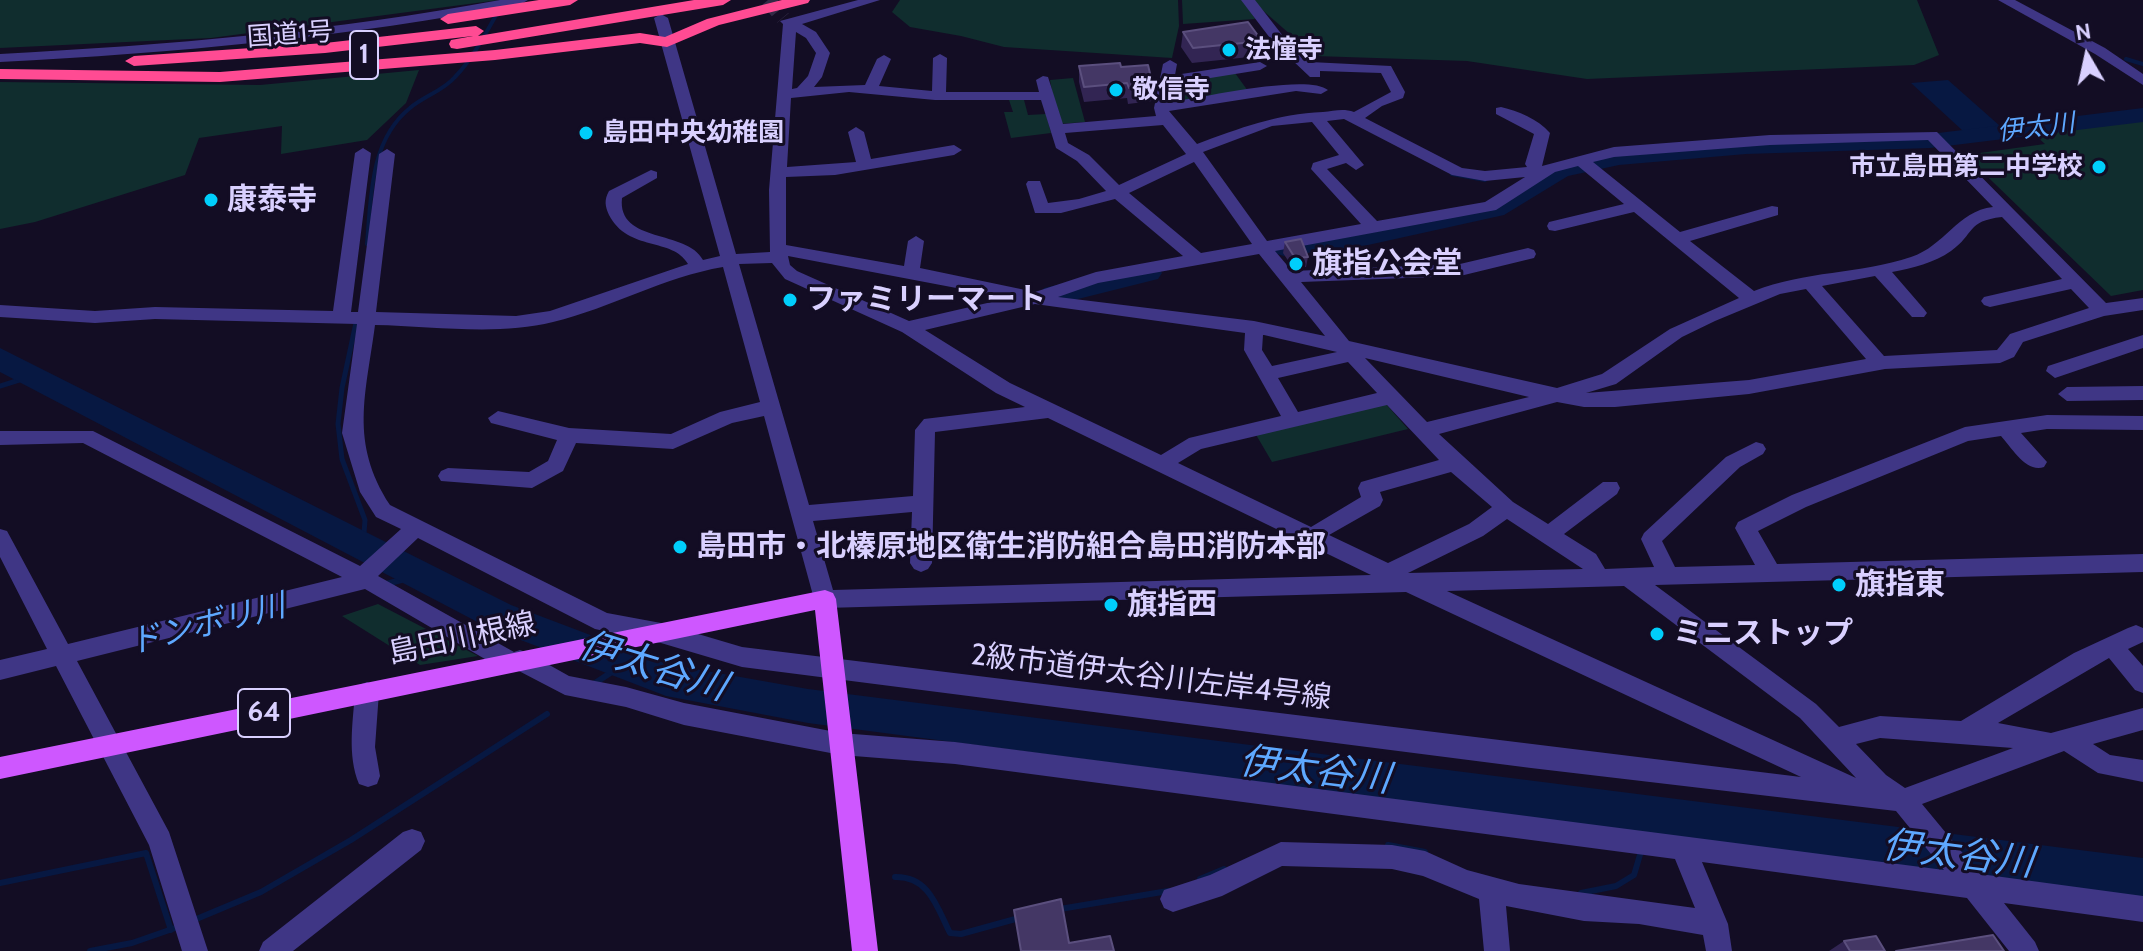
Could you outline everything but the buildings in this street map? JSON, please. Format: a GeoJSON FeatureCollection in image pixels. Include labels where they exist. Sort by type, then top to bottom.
{"type":"FeatureCollection","features":[{"type":"Feature","properties":{"kind":"highway"},"geometry":{"type":"LineString","coordinates":[[28,65],[318,38],[570,0]]}},
{"type":"Feature","properties":{"kind":"highway","name":"国道1号"},"geometry":{"type":"LineString","coordinates":[[0,70],[28,65],[106,63],[325,48],[490,29],[670,0]]}},
{"type":"Feature","properties":{"kind":"highway","name":"国道1号"},"geometry":{"type":"LineString","coordinates":[[0,70],[212,67],[321,60],[498,38],[723,0]]}},
{"type":"Feature","properties":{"kind":"highway"},"geometry":{"type":"LineString","coordinates":[[0,70],[235,76],[481,57],[628,39],[667,42],[713,22],[802,0]]}},
{"type":"Feature","properties":{"kind":"main road","name":"島田川根線"},"geometry":{"type":"LineString","coordinates":[[0,768],[825,599]]}},
{"type":"Feature","properties":{"kind":"main road"},"geometry":{"type":"LineString","coordinates":[[825,599],[865,951]]}},
{"type":"Feature","properties":{"kind":"street"},"geometry":{"type":"LineString","coordinates":[[0,58],[96,53],[303,34],[411,20],[521,0]]}},
{"type":"Feature","properties":{"kind":"street"},"geometry":{"type":"LineString","coordinates":[[787,21],[873,0]]}},
{"type":"Feature","properties":{"kind":"street"},"geometry":{"type":"LineString","coordinates":[[1248,0],[1278,39],[1314,70],[1321,90],[1350,116],[1458,172],[1485,176],[1542,171],[1638,149],[1770,140],[1932,135],[2102,310]]}},
{"type":"Feature","properties":{"kind":"street"},"geometry":{"type":"LineString","coordinates":[[2005,0],[2100,51],[2143,81]]}},
{"type":"Feature","properties":{"kind":"street"},"geometry":{"type":"LineString","coordinates":[[661,18],[825,599],[2143,563]]}},
{"type":"Feature","properties":{"kind":"street"},"geometry":{"type":"LineString","coordinates":[[787,21],[794,93],[779,172],[778,253],[781,266],[791,275],[908,328],[1003,388],[1050,411],[1408,583],[1867,796]]}},
{"type":"Feature","properties":{"kind":"street"},"geometry":{"type":"LineString","coordinates":[[787,21],[811,35],[823,53],[815,77],[794,93]]}},
{"type":"Feature","properties":{"kind":"street"},"geometry":{"type":"LineString","coordinates":[[939,96],[940,58]]}},
{"type":"Feature","properties":{"kind":"street"},"geometry":{"type":"LineString","coordinates":[[871,89],[884,59]]}},
{"type":"Feature","properties":{"kind":"street"},"geometry":{"type":"LineString","coordinates":[[1260,66],[1168,72],[1164,114],[1262,246],[1347,351],[1454,463],[1506,508],[1589,560],[1598,577]]}},
{"type":"Feature","properties":{"kind":"street"},"geometry":{"type":"LineString","coordinates":[[1034,184],[1041,209],[1077,205],[1117,192],[1193,153],[1270,122],[1315,116],[1350,116],[1396,98],[1398,92],[1386,69],[1309,66]]}},
{"type":"Feature","properties":{"kind":"street"},"geometry":{"type":"LineString","coordinates":[[1043,80],[1061,145],[1083,158],[1117,192],[1196,258]]}},
{"type":"Feature","properties":{"kind":"street"},"geometry":{"type":"LineString","coordinates":[[1057,129],[1164,114],[1296,87],[1321,90]]}},
{"type":"Feature","properties":{"kind":"street"},"geometry":{"type":"LineString","coordinates":[[794,93],[871,89],[939,96],[1049,96]]}},
{"type":"Feature","properties":{"kind":"street"},"geometry":{"type":"LineString","coordinates":[[1501,111],[1536,127],[1542,133],[1533,164],[1542,171]]}},
{"type":"Feature","properties":{"kind":"street"},"geometry":{"type":"LineString","coordinates":[[1315,116],[1354,162],[1319,166],[1319,169],[1375,229]]}},
{"type":"Feature","properties":{"kind":"street"},"geometry":{"type":"LineString","coordinates":[[856,132],[865,165]]}},
{"type":"Feature","properties":{"kind":"street"},"geometry":{"type":"LineString","coordinates":[[779,172],[865,165],[954,150]]}},
{"type":"Feature","properties":{"kind":"street"},"geometry":{"type":"LineString","coordinates":[[341,318],[363,153]]}},
{"type":"Feature","properties":{"kind":"street","name":"2級市道伊太谷川左岸4号線"},"geometry":{"type":"LineString","coordinates":[[387,154],[352,433],[368,489],[383,511],[603,622],[661,633],[742,657],[834,672],[1867,796],[1906,804]]}},
{"type":"Feature","properties":{"kind":"street"},"geometry":{"type":"LineString","coordinates":[[1580,160],[1752,299]]}},
{"type":"Feature","properties":{"kind":"street"},"geometry":{"type":"LineString","coordinates":[[908,328],[1035,298],[1096,278],[1490,206],[1542,171]]}},
{"type":"Feature","properties":{"kind":"street"},"geometry":{"type":"LineString","coordinates":[[651,175],[615,195],[612,202],[621,227],[638,237],[688,250],[696,257],[697,265]]}},
{"type":"Feature","properties":{"kind":"street"},"geometry":{"type":"LineString","coordinates":[[1555,226],[1637,206]]}},
{"type":"Feature","properties":{"kind":"street"},"geometry":{"type":"LineString","coordinates":[[1677,239],[1772,211]]}},
{"type":"Feature","properties":{"kind":"street"},"geometry":{"type":"LineString","coordinates":[[1422,431],[1499,413],[1609,379],[1676,333],[1752,299],[1776,289],[1916,262],[1936,254],[1971,219],[1980,214],[2007,211]]}},
{"type":"Feature","properties":{"kind":"street"},"geometry":{"type":"LineString","coordinates":[[911,273],[916,241]]}},
{"type":"Feature","properties":{"kind":"street"},"geometry":{"type":"LineString","coordinates":[[0,311],[95,317],[155,313],[516,322],[551,319],[697,265],[778,253],[911,273],[1035,298],[1254,327],[1347,351],[1555,396],[1615,400],[1719,390],[1819,376],[1880,363],[2000,356],[2008,352],[2016,338],[2102,310],[2143,304]]}},
{"type":"Feature","properties":{"kind":"street"},"geometry":{"type":"LineString","coordinates":[[1286,277],[1460,270],[1528,254]]}},
{"type":"Feature","properties":{"kind":"street"},"geometry":{"type":"LineString","coordinates":[[1880,270],[1918,313]]}},
{"type":"Feature","properties":{"kind":"street"},"geometry":{"type":"LineString","coordinates":[[1809,282],[1880,363]]}},
{"type":"Feature","properties":{"kind":"street"},"geometry":{"type":"LineString","coordinates":[[1990,301],[2076,282]]}},
{"type":"Feature","properties":{"kind":"street"},"geometry":{"type":"LineString","coordinates":[[1254,327],[1253,350],[1293,420]]}},
{"type":"Feature","properties":{"kind":"street"},"geometry":{"type":"LineString","coordinates":[[2055,371],[2143,341]]}},
{"type":"Feature","properties":{"kind":"street"},"geometry":{"type":"LineString","coordinates":[[1267,374],[1347,351]]}},
{"type":"Feature","properties":{"kind":"street"},"geometry":{"type":"LineString","coordinates":[[2133,422],[2074,401],[2067,394],[2143,393]]}},
{"type":"Feature","properties":{"kind":"street"},"geometry":{"type":"LineString","coordinates":[[1163,465],[1179,451],[1196,443],[1391,397]]}},
{"type":"Feature","properties":{"kind":"street"},"geometry":{"type":"LineString","coordinates":[[498,418],[569,435],[673,442],[727,417],[771,407]]}},
{"type":"Feature","properties":{"kind":"street"},"geometry":{"type":"LineString","coordinates":[[921,563],[925,430],[931,424],[1050,411]]}},
{"type":"Feature","properties":{"kind":"street"},"geometry":{"type":"LineString","coordinates":[[1771,573],[1745,528],[1799,501],[1965,434],[2047,422],[2133,422]]}},
{"type":"Feature","properties":{"kind":"street"},"geometry":{"type":"LineString","coordinates":[[2005,428],[2037,462]]}},
{"type":"Feature","properties":{"kind":"street"},"geometry":{"type":"LineString","coordinates":[[448,476],[532,480],[556,466],[569,435]]}},
{"type":"Feature","properties":{"kind":"street"},"geometry":{"type":"LineString","coordinates":[[0,438],[86,436],[365,578],[565,685],[626,697],[684,714],[841,739],[1970,882],[2143,909]]}},
{"type":"Feature","properties":{"kind":"street"},"geometry":{"type":"LineString","coordinates":[[1668,575],[1651,539],[1733,462],[1756,449]]}},
{"type":"Feature","properties":{"kind":"street"},"geometry":{"type":"LineString","coordinates":[[1312,537],[1373,500],[1368,488],[1454,463]]}},
{"type":"Feature","properties":{"kind":"street"},"geometry":{"type":"LineString","coordinates":[[1549,534],[1610,488]]}},
{"type":"Feature","properties":{"kind":"street"},"geometry":{"type":"LineString","coordinates":[[800,514],[923,503]]}},
{"type":"Feature","properties":{"kind":"street"},"geometry":{"type":"LineString","coordinates":[[1388,573],[1476,530],[1506,508]]}},
{"type":"Feature","properties":{"kind":"street"},"geometry":{"type":"LineString","coordinates":[[0,670],[365,578],[416,528]]}},
{"type":"Feature","properties":{"kind":"street"},"geometry":{"type":"LineString","coordinates":[[0,537],[160,841],[189,930]]}},
{"type":"Feature","properties":{"kind":"street"},"geometry":{"type":"LineString","coordinates":[[1626,576],[1808,711],[1877,783],[1906,804],[2026,951]]}},
{"type":"Feature","properties":{"kind":"street"},"geometry":{"type":"LineString","coordinates":[[1963,732],[2082,660],[2136,635]]}},
{"type":"Feature","properties":{"kind":"street"},"geometry":{"type":"LineString","coordinates":[[2112,646],[2143,683]]}},
{"type":"Feature","properties":{"kind":"street"},"geometry":{"type":"LineString","coordinates":[[367,692],[363,747],[368,776]]}},
{"type":"Feature","properties":{"kind":"street"},"geometry":{"type":"LineString","coordinates":[[1906,804],[2059,742],[2143,719]]}},
{"type":"Feature","properties":{"kind":"street"},"geometry":{"type":"LineString","coordinates":[[1833,739],[1880,727],[1993,733],[2059,742],[2106,765],[2143,771]]}},
{"type":"Feature","properties":{"kind":"street"},"geometry":{"type":"LineString","coordinates":[[272,951],[412,841]]}},
{"type":"Feature","properties":{"kind":"street"},"geometry":{"type":"LineString","coordinates":[[1683,847],[1715,924],[1719,951]]}},
{"type":"Feature","properties":{"kind":"street"},"geometry":{"type":"LineString","coordinates":[[1173,899],[1213,887],[1281,854],[1392,857],[1425,864],[1491,889],[1584,908],[1639,911],[1715,924]]}},
{"type":"Feature","properties":{"kind":"street"},"geometry":{"type":"LineString","coordinates":[[1491,889],[1497,951]]}},
{"type":"Feature","properties":{"kind":"green space"},"geometry":{"type":"Polygon","coordinates":[[[0,0],[499,0],[211,38],[0,48],[0,0]]]}},
{"type":"Feature","properties":{"kind":"green space"},"geometry":{"type":"Polygon","coordinates":[[[900,0],[1178,0],[1179,26],[1172,58],[1004,47],[910,27],[892,12],[900,0]]]}},
{"type":"Feature","properties":{"kind":"green space"},"geometry":{"type":"Polygon","coordinates":[[[1182,0],[1245,0],[1255,19],[1183,24],[1182,0]]]}},
{"type":"Feature","properties":{"kind":"green space"},"geometry":{"type":"Polygon","coordinates":[[[1251,0],[1917,0],[1939,55],[1914,65],[1587,79],[1467,61],[1315,56],[1251,0]]]}},
{"type":"Feature","properties":{"kind":"green space"},"geometry":{"type":"Polygon","coordinates":[[[419,70],[406,103],[367,140],[281,154],[282,126],[199,138],[185,175],[35,222],[0,229],[0,82],[260,85],[419,70]]]}},
{"type":"Feature","properties":{"kind":"green space"},"geometry":{"type":"Polygon","coordinates":[[[1235,73],[1248,91],[1170,103],[1172,83],[1235,73]]]}},
{"type":"Feature","properties":{"kind":"green space"},"geometry":{"type":"Polygon","coordinates":[[[1073,78],[1085,122],[1058,124],[1050,80],[1073,78]]]}},
{"type":"Feature","properties":{"kind":"green space"},"geometry":{"type":"Polygon","coordinates":[[[1009,100],[1024,100],[1028,115],[1046,114],[1051,133],[1011,138],[1004,112],[1013,112],[1009,100]]]}},
{"type":"Feature","properties":{"kind":"green space"},"geometry":{"type":"Polygon","coordinates":[[[2143,120],[2143,290],[2111,296],[1965,155],[2045,144],[2035,135],[2143,120]]]}},
{"type":"Feature","properties":{"kind":"green space"},"geometry":{"type":"Polygon","coordinates":[[[1385,403],[1408,429],[1272,462],[1255,433],[1385,403]]]}},
{"type":"Feature","properties":{"kind":"green space"},"geometry":{"type":"Polygon","coordinates":[[[378,604],[478,656],[420,665],[342,616],[378,604]]]}},
{"type":"Feature","properties":{"kind":"water"},"geometry":{"type":"Polygon","coordinates":[[[1948,80],[2000,126],[1963,131],[1911,83],[1948,80]]]}},
{"type":"Feature","properties":{"kind":"waterway"},"geometry":{"type":"LineString","coordinates":[[367,244],[375,170],[387,136],[410,108],[445,86],[463,68],[505,0]]}},
{"type":"Feature","properties":{"kind":"waterway"},"geometry":{"type":"LineString","coordinates":[[2126,59],[2143,64]]}},
{"type":"Feature","properties":{"kind":"waterway","name":"伊太川"},"geometry":{"type":"LineString","coordinates":[[1284,247],[1368,236],[1495,209],[1560,170],[1619,157],[1746,147],[1930,141],[2143,115]]}},
{"type":"Feature","properties":{"kind":"waterway"},"geometry":{"type":"LineString","coordinates":[[1452,174],[1485,180]]}},
{"type":"Feature","properties":{"kind":"waterway"},"geometry":{"type":"LineString","coordinates":[[1054,295],[1148,273]]}},
{"type":"Feature","properties":{"kind":"waterway"},"geometry":{"type":"LineString","coordinates":[[357,318],[342,388],[338,424],[342,459],[365,520],[363,546]]}},
{"type":"Feature","properties":{"kind":"waterway","name":"伊太谷川"},"geometry":{"type":"LineString","coordinates":[[0,359],[499,616],[666,680],[808,706],[2143,878]]}},
{"type":"Feature","properties":{"kind":"waterway"},"geometry":{"type":"LineString","coordinates":[[0,386],[35,375]]}},
{"type":"Feature","properties":{"kind":"waterway","name":"ドンボリ川"},"geometry":{"type":"LineString","coordinates":[[386,584],[405,579],[413,573]]}},
{"type":"Feature","properties":{"kind":"waterway"},"geometry":{"type":"LineString","coordinates":[[592,685],[624,664]]}},
{"type":"Feature","properties":{"kind":"waterway"},"geometry":{"type":"LineString","coordinates":[[194,920],[261,892],[351,840],[547,714]]}},
{"type":"Feature","properties":{"kind":"waterway"},"geometry":{"type":"LineString","coordinates":[[1642,814],[1642,834]]}},
{"type":"Feature","properties":{"kind":"waterway"},"geometry":{"type":"LineString","coordinates":[[1388,845],[1425,852]]}},
{"type":"Feature","properties":{"kind":"waterway"},"geometry":{"type":"LineString","coordinates":[[1581,893],[1616,886],[1634,875],[1642,848]]}},
{"type":"Feature","properties":{"kind":"waterway"},"geometry":{"type":"LineString","coordinates":[[0,883],[146,853],[171,929]]}},
{"type":"Feature","properties":{"kind":"waterway"},"geometry":{"type":"LineString","coordinates":[[1200,879],[1224,869]]}},
{"type":"Feature","properties":{"kind":"waterway"},"geometry":{"type":"LineString","coordinates":[[895,877],[907,878],[924,887],[950,933],[961,934],[1019,918]]}},
{"type":"Feature","properties":{"kind":"waterway"},"geometry":{"type":"LineString","coordinates":[[1060,909],[1168,891]]}},
{"type":"Feature","properties":{"kind":"waterway"},"geometry":{"type":"LineString","coordinates":[[171,929],[178,927]]}},
{"type":"Feature","properties":{"kind":"waterway"},"geometry":{"type":"LineString","coordinates":[[90,951],[132,943],[171,929]]}},
{"type":"Feature","properties":{"kind":"tunnel"},"geometry":{"type":"LineString","coordinates":[[768,0],[783,18]]}},
{"type":"Feature","properties":{"kind":"place","name":"法憧寺"},"geometry":{"type":"Point","coordinates":[1229,50]}},
{"type":"Feature","properties":{"kind":"place","name":"敬信寺"},"geometry":{"type":"Point","coordinates":[1116,90]}},
{"type":"Feature","properties":{"kind":"place","name":"島田中央幼稚園"},"geometry":{"type":"Point","coordinates":[586,133]}},
{"type":"Feature","properties":{"kind":"place","name":"市立島田第二中学校"},"geometry":{"type":"Point","coordinates":[2099,167]}},
{"type":"Feature","properties":{"kind":"place","name":"康泰寺"},"geometry":{"type":"Point","coordinates":[211,200]}},
{"type":"Feature","properties":{"kind":"place","name":"旗指公会堂"},"geometry":{"type":"Point","coordinates":[1296,264]}},
{"type":"Feature","properties":{"kind":"place","name":"ファミリーマート"},"geometry":{"type":"Point","coordinates":[790,300]}},
{"type":"Feature","properties":{"kind":"place","name":"島田市・北榛原地区衛生消防組合島田消防本部"},"geometry":{"type":"Point","coordinates":[680,547]}},
{"type":"Feature","properties":{"kind":"place","name":"旗指東"},"geometry":{"type":"Point","coordinates":[1839,585]}},
{"type":"Feature","properties":{"kind":"place","name":"旗指西"},"geometry":{"type":"Point","coordinates":[1111,605]}},
{"type":"Feature","properties":{"kind":"place","name":"ミニストップ"},"geometry":{"type":"Point","coordinates":[1657,634]}}]}
